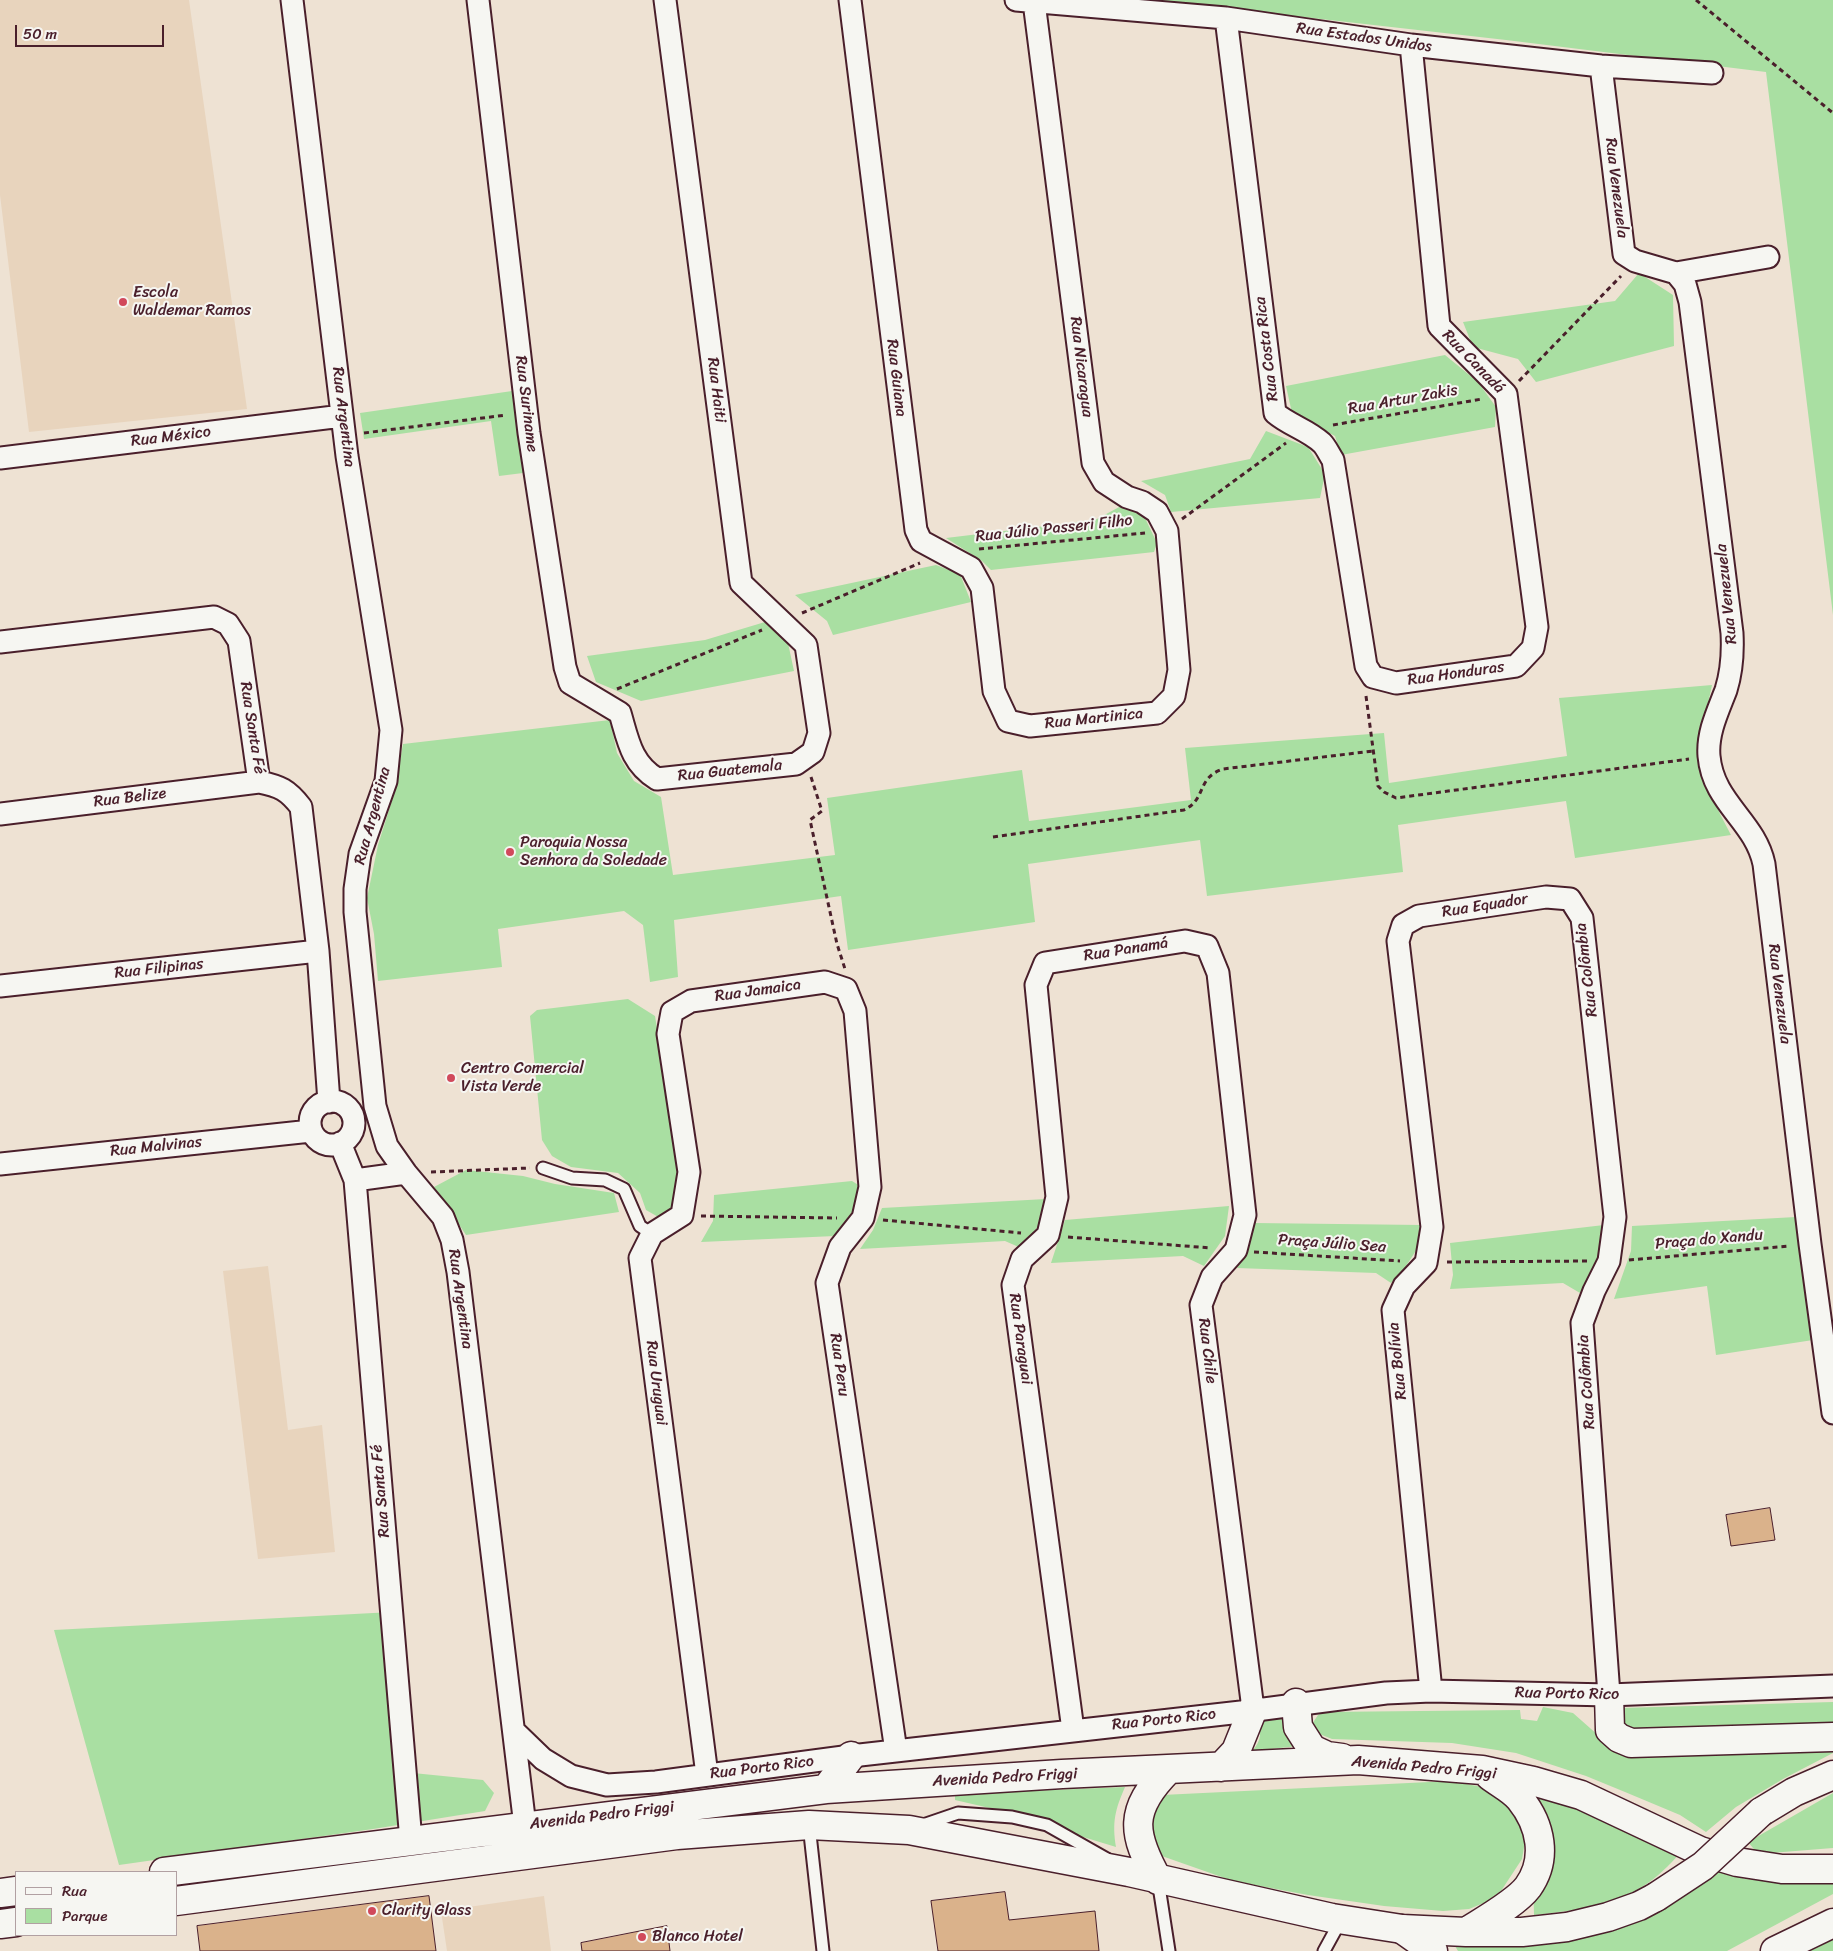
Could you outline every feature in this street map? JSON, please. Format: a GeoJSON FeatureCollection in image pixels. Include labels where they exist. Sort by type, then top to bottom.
{"type":"FeatureCollection","features":[{"type":"Feature","properties":{"kind":"main road"},"geometry":{"type":"LineString","coordinates":[[1609,1695],[1610,1730],[1619,1738],[1631,1743],[1833,1737]]}},
{"type":"Feature","properties":{"kind":"main road"},"geometry":{"type":"LineString","coordinates":[[1296,1703],[1298,1728],[1312,1749],[1327,1756],[1358,1760]]}},
{"type":"Feature","properties":{"kind":"main road"},"geometry":{"type":"LineString","coordinates":[[1221,1767],[1236,1752],[1253,1709]]}},
{"type":"Feature","properties":{"kind":"main road"},"geometry":{"type":"LineString","coordinates":[[826,1789],[851,1756]]}},
{"type":"Feature","properties":{"kind":"main road","name":"Avenida Pedro Friggi"},"geometry":{"type":"LineString","coordinates":[[172,1871],[826,1789],[1062,1774],[1358,1760],[1482,1770],[1533,1781],[1581,1795],[1700,1851],[1737,1862],[1782,1869],[1833,1870]]}},
{"type":"Feature","properties":{"kind":"main road"},"geometry":{"type":"LineString","coordinates":[[1158,1880],[1142,1851],[1138,1839],[1138,1828],[1141,1808],[1155,1783],[1168,1770]]}},
{"type":"Feature","properties":{"kind":"main road"},"geometry":{"type":"LineString","coordinates":[[1466,1932],[1507,1905],[1527,1888],[1539,1866],[1541,1842],[1532,1818],[1519,1798],[1482,1770]]}},
{"type":"Feature","properties":{"kind":"main road","name":"Avenida Pedro Friggi"},"geometry":{"type":"LineString","coordinates":[[178,1901],[677,1835],[809,1825],[909,1830],[1129,1872],[1341,1920],[1402,1929],[1522,1932],[1567,1927],[1608,1917],[1639,1906],[1703,1866],[1761,1812],[1794,1792],[1833,1775]]}},
{"type":"Feature","properties":{"kind":"main road"},"geometry":{"type":"LineString","coordinates":[[0,1893],[15,1891]]}},
{"type":"Feature","properties":{"kind":"main road"},"geometry":{"type":"LineString","coordinates":[[0,1924],[15,1922]]}},
{"type":"Feature","properties":{"kind":"main road"},"geometry":{"type":"LineString","coordinates":[[1775,1951],[1833,1923]]}},
{"type":"Feature","properties":{"kind":"main road"},"geometry":{"type":"LineString","coordinates":[[1402,1929],[1433,1951]]}},
{"type":"Feature","properties":{"kind":"street","name":"Rua Argentina"},"geometry":{"type":"LineString","coordinates":[[292,0],[343,426],[391,730],[386,781],[360,854],[355,889],[355,912],[375,1106],[387,1146],[406,1174],[443,1217],[452,1240],[458,1272],[524,1826]]}},
{"type":"Feature","properties":{"kind":"street","name":"Rua Suriname"},"geometry":{"type":"LineString","coordinates":[[478,0],[527,412],[565,667],[570,683],[620,713],[634,758],[646,772]]}},
{"type":"Feature","properties":{"kind":"street","name":"Rua Haiti"},"geometry":{"type":"LineString","coordinates":[[665,0],[740,583],[806,645],[819,732],[814,752]]}},
{"type":"Feature","properties":{"kind":"street","name":"Rua Guiana"},"geometry":{"type":"LineString","coordinates":[[850,0],[913,520],[921,541],[971,568],[982,588],[994,691],[1008,721]]}},
{"type":"Feature","properties":{"kind":"street","name":"Rua Estados Unidos"},"geometry":{"type":"LineString","coordinates":[[1025,1],[1226,18],[1411,46],[1601,66],[1712,73]]}},
{"type":"Feature","properties":{"kind":"street","name":"Rua Nicaragua"},"geometry":{"type":"LineString","coordinates":[[1025,1],[1094,463],[1104,482],[1127,497],[1142,502],[1157,512],[1167,530],[1179,670],[1174,696]]}},
{"type":"Feature","properties":{"kind":"street","name":"Rua Costa Rica"},"geometry":{"type":"LineString","coordinates":[[1226,18],[1275,413],[1284,421],[1304,430],[1322,444],[1333,460],[1366,666],[1373,677]]}},
{"type":"Feature","properties":{"kind":"street","name":"Rua Canadá"},"geometry":{"type":"LineString","coordinates":[[1411,46],[1439,326],[1506,394],[1537,626],[1532,648]]}},
{"type":"Feature","properties":{"kind":"street","name":"Rua Venezuela"},"geometry":{"type":"LineString","coordinates":[[1601,66],[1624,254],[1635,261],[1676,273],[1685,284],[1690,302],[1733,652],[1731,671],[1710,740],[1709,756],[1712,773],[1718,788],[1727,803],[1754,837],[1762,853],[1810,1244],[1833,1413]]}},
{"type":"Feature","properties":{"kind":"street"},"geometry":{"type":"LineString","coordinates":[[1676,273],[1768,257]]}},
{"type":"Feature","properties":{"kind":"street","name":"Rua México"},"geometry":{"type":"LineString","coordinates":[[0,458],[343,426]]}},
{"type":"Feature","properties":{"kind":"street","name":"Rua Santa Fé"},"geometry":{"type":"LineString","coordinates":[[0,642],[214,616],[228,624],[239,641],[259,782],[277,786],[291,794],[301,807],[318,951],[329,1102]]}},
{"type":"Feature","properties":{"kind":"street","name":"Rua Honduras"},"geometry":{"type":"LineString","coordinates":[[1373,677],[1396,683],[1516,666],[1532,648]]}},
{"type":"Feature","properties":{"kind":"street","name":"Rua Martinica"},"geometry":{"type":"LineString","coordinates":[[1008,721],[1030,726],[1157,713],[1174,696]]}},
{"type":"Feature","properties":{"kind":"street","name":"Rua Guatemala"},"geometry":{"type":"LineString","coordinates":[[646,772],[657,778],[796,764],[814,752]]}},
{"type":"Feature","properties":{"kind":"street","name":"Rua Belize"},"geometry":{"type":"LineString","coordinates":[[0,814],[259,782]]}},
{"type":"Feature","properties":{"kind":"street","name":"Rua Equador"},"geometry":{"type":"LineString","coordinates":[[1426,1262],[1432,1227],[1398,941],[1403,925],[1418,916],[1546,897],[1570,900]]}},
{"type":"Feature","properties":{"kind":"street","name":"Rua Colômbia"},"geometry":{"type":"LineString","coordinates":[[1570,900],[1582,918],[1615,1217],[1609,1261],[1594,1291],[1582,1323],[1609,1695]]}},
{"type":"Feature","properties":{"kind":"street","name":"Rua Panamá"},"geometry":{"type":"LineString","coordinates":[[1048,1235],[1057,1198],[1036,985],[1046,963],[1185,940],[1207,946]]}},
{"type":"Feature","properties":{"kind":"street","name":"Rua Chile"},"geometry":{"type":"LineString","coordinates":[[1207,946],[1218,973],[1245,1215],[1236,1250],[1212,1276],[1201,1306],[1253,1709]]}},
{"type":"Feature","properties":{"kind":"street","name":"Rua Filipinas"},"geometry":{"type":"LineString","coordinates":[[0,986],[318,951]]}},
{"type":"Feature","properties":{"kind":"street","name":"Rua Jamaica"},"geometry":{"type":"LineString","coordinates":[[682,1215],[689,1172],[668,1034],[672,1012],[691,1001],[824,982],[846,989]]}},
{"type":"Feature","properties":{"kind":"street","name":"Rua Peru"},"geometry":{"type":"LineString","coordinates":[[846,989],[855,1011],[870,1187],[863,1218],[840,1247],[827,1283],[896,1751]]}},
{"type":"Feature","properties":{"kind":"street"},"geometry":{"type":"LineString","coordinates":[[329,1102],[343,1105],[352,1115],[353,1129],[350,1135],[340,1144],[320,1142],[311,1131],[310,1118],[313,1112],[323,1103],[329,1102]]}},
{"type":"Feature","properties":{"kind":"street"},"geometry":{"type":"LineString","coordinates":[[352,1115],[375,1106]]}},
{"type":"Feature","properties":{"kind":"street","name":"Rua Malvinas"},"geometry":{"type":"LineString","coordinates":[[0,1164],[311,1131]]}},
{"type":"Feature","properties":{"kind":"street","name":"Rua Santa Fé"},"geometry":{"type":"LineString","coordinates":[[340,1144],[355,1180],[411,1841]]}},
{"type":"Feature","properties":{"kind":"street"},"geometry":{"type":"LineString","coordinates":[[355,1180],[406,1174]]}},
{"type":"Feature","properties":{"kind":"street"},"geometry":{"type":"LineString","coordinates":[[652,1234],[682,1215]]}},
{"type":"Feature","properties":{"kind":"street","name":"Rua Uruguai"},"geometry":{"type":"LineString","coordinates":[[652,1234],[640,1258],[707,1775]]}},
{"type":"Feature","properties":{"kind":"street","name":"Rua Paraguai"},"geometry":{"type":"LineString","coordinates":[[1048,1235],[1022,1259],[1013,1285],[1072,1730]]}},
{"type":"Feature","properties":{"kind":"street","name":"Rua Bolívia"},"geometry":{"type":"LineString","coordinates":[[1426,1262],[1404,1286],[1393,1310],[1431,1691]]}},
{"type":"Feature","properties":{"kind":"street","name":"Rua Porto Rico"},"geometry":{"type":"LineString","coordinates":[[514,1731],[543,1759],[570,1776],[607,1785],[656,1782],[851,1756],[1386,1693],[1431,1691],[1609,1695],[1833,1686]]}},
{"type":"Feature","properties":{"kind":"lane"},"geometry":{"type":"LineString","coordinates":[[543,1168],[572,1178],[605,1180],[624,1189],[640,1226],[652,1234]]}},
{"type":"Feature","properties":{"kind":"lane"},"geometry":{"type":"LineString","coordinates":[[809,1825],[823,1951]]}},
{"type":"Feature","properties":{"kind":"lane"},"geometry":{"type":"LineString","coordinates":[[1158,1880],[1169,1951]]}},
{"type":"Feature","properties":{"kind":"lane"},"geometry":{"type":"LineString","coordinates":[[1324,1951],[1341,1920]]}},
{"type":"Feature","properties":{"kind":"path"},"geometry":{"type":"LineString","coordinates":[[1696,0],[1833,113]]}},
{"type":"Feature","properties":{"kind":"path"},"geometry":{"type":"LineString","coordinates":[[1506,394],[1635,261]]}},
{"type":"Feature","properties":{"kind":"path","name":"Rua Artur Zakis"},"geometry":{"type":"LineString","coordinates":[[1304,430],[1506,394]]}},
{"type":"Feature","properties":{"kind":"path"},"geometry":{"type":"LineString","coordinates":[[343,426],[527,412]]}},
{"type":"Feature","properties":{"kind":"path"},"geometry":{"type":"LineString","coordinates":[[1167,530],[1304,430]]}},
{"type":"Feature","properties":{"kind":"path","name":"Rua Júlio Passeri Filho"},"geometry":{"type":"LineString","coordinates":[[944,553],[1167,530]]}},
{"type":"Feature","properties":{"kind":"path"},"geometry":{"type":"LineString","coordinates":[[1373,677],[1366,692],[1378,786],[1387,795],[1400,798],[1709,756]]}},
{"type":"Feature","properties":{"kind":"path"},"geometry":{"type":"LineString","coordinates":[[814,752],[808,770],[822,811],[810,820],[837,944],[845,966],[846,989]]}},
{"type":"Feature","properties":{"kind":"path"},"geometry":{"type":"LineString","coordinates":[[993,837],[1184,810],[1198,800],[1206,779],[1214,772],[1224,768],[1374,752]]}},
{"type":"Feature","properties":{"kind":"path"},"geometry":{"type":"LineString","coordinates":[[406,1174],[543,1168]]}},
{"type":"Feature","properties":{"kind":"path","name":"Praça Júlio Sea"},"geometry":{"type":"LineString","coordinates":[[682,1215],[863,1218],[1236,1250],[1426,1262]]}},
{"type":"Feature","properties":{"kind":"path","name":"Praça do Xandu"},"geometry":{"type":"LineString","coordinates":[[1426,1262],[1609,1261],[1810,1244]]}},
{"type":"Feature","properties":{"kind":"shaded area","name":"Escola Waldemar Ramos"},"geometry":{"type":"Polygon","coordinates":[[[0,0],[189,0],[247,409],[29,432],[0,195],[0,0]]]}},
{"type":"Feature","properties":{"kind":"shaded area"},"geometry":{"type":"Polygon","coordinates":[[[268,1266],[288,1430],[322,1425],[335,1552],[258,1559],[223,1271],[268,1266]]]}},
{"type":"Feature","properties":{"kind":"shaded area"},"geometry":{"type":"Polygon","coordinates":[[[544,1896],[551,1951],[447,1951],[441,1911],[544,1896]]]}},
{"type":"Feature","properties":{"kind":"green space"},"geometry":{"type":"Polygon","coordinates":[[[1153,0],[1833,0],[1833,615],[1766,72],[1153,0]]]}},
{"type":"Feature","properties":{"kind":"green space"},"geometry":{"type":"Polygon","coordinates":[[[1639,273],[1673,295],[1674,346],[1536,382],[1518,359],[1473,347],[1463,322],[1615,301],[1639,273]]]}},
{"type":"Feature","properties":{"kind":"green space"},"geometry":{"type":"Polygon","coordinates":[[[1445,355],[1478,382],[1496,407],[1495,427],[1341,455],[1335,436],[1292,413],[1286,386],[1445,355]]]}},
{"type":"Feature","properties":{"kind":"green space"},"geometry":{"type":"Polygon","coordinates":[[[519,390],[531,472],[499,476],[491,421],[364,439],[360,413],[519,390]]]}},
{"type":"Feature","properties":{"kind":"green space"},"geometry":{"type":"Polygon","coordinates":[[[1266,431],[1308,447],[1325,474],[1320,498],[1171,512],[1165,495],[1141,481],[1250,459],[1266,431]]]}},
{"type":"Feature","properties":{"kind":"green space"},"geometry":{"type":"Polygon","coordinates":[[[1123,505],[1145,518],[1157,543],[1154,552],[991,570],[982,561],[946,538],[1095,520],[1123,505]]]}},
{"type":"Feature","properties":{"kind":"green space"},"geometry":{"type":"Polygon","coordinates":[[[936,565],[960,574],[971,602],[833,635],[827,621],[795,595],[936,565]]]}},
{"type":"Feature","properties":{"kind":"green space"},"geometry":{"type":"Polygon","coordinates":[[[765,622],[788,643],[794,671],[641,701],[596,682],[587,656],[705,640],[765,622]]]}},
{"type":"Feature","properties":{"kind":"green space"},"geometry":{"type":"Polygon","coordinates":[[[1712,685],[1705,718],[1712,794],[1731,835],[1575,858],[1566,801],[1398,825],[1403,872],[1207,896],[1200,840],[1028,864],[1035,922],[848,950],[841,896],[674,920],[678,977],[650,982],[643,925],[624,911],[498,929],[502,967],[378,981],[374,934],[367,898],[378,845],[393,797],[403,744],[610,720],[617,753],[634,781],[661,797],[673,875],[835,855],[827,798],[1022,770],[1029,821],[1191,800],[1185,748],[1384,733],[1389,783],[1567,756],[1559,698],[1712,685]]]}},
{"type":"Feature","properties":{"kind":"green space"},"geometry":{"type":"Polygon","coordinates":[[[628,999],[655,1016],[682,1181],[677,1207],[660,1218],[646,1210],[640,1193],[618,1173],[571,1167],[552,1156],[542,1140],[530,1016],[537,1010],[628,999]]]}},
{"type":"Feature","properties":{"kind":"green space"},"geometry":{"type":"Polygon","coordinates":[[[466,1170],[523,1176],[555,1184],[614,1193],[619,1212],[466,1235],[434,1187],[466,1170]]]}},
{"type":"Feature","properties":{"kind":"green space"},"geometry":{"type":"Polygon","coordinates":[[[852,1181],[860,1186],[859,1202],[835,1236],[701,1242],[713,1221],[714,1195],[852,1181]]]}},
{"type":"Feature","properties":{"kind":"green space"},"geometry":{"type":"Polygon","coordinates":[[[1046,1199],[1042,1221],[1021,1248],[1005,1241],[860,1249],[873,1230],[882,1208],[1046,1199]]]}},
{"type":"Feature","properties":{"kind":"green space"},"geometry":{"type":"Polygon","coordinates":[[[1229,1206],[1225,1236],[1204,1266],[1183,1256],[1051,1263],[1065,1220],[1229,1206]]]}},
{"type":"Feature","properties":{"kind":"green space"},"geometry":{"type":"Polygon","coordinates":[[[1796,1217],[1813,1340],[1716,1355],[1707,1286],[1614,1299],[1631,1251],[1632,1226],[1796,1217]]]}},
{"type":"Feature","properties":{"kind":"green space"},"geometry":{"type":"Polygon","coordinates":[[[1254,1223],[1422,1225],[1421,1243],[1404,1269],[1391,1283],[1376,1273],[1237,1268],[1251,1238],[1254,1223]]]}},
{"type":"Feature","properties":{"kind":"green space"},"geometry":{"type":"Polygon","coordinates":[[[1604,1225],[1602,1244],[1597,1260],[1580,1293],[1563,1283],[1450,1289],[1453,1275],[1450,1243],[1604,1225]]]}},
{"type":"Feature","properties":{"kind":"green space"},"geometry":{"type":"Polygon","coordinates":[[[392,1612],[393,1771],[483,1780],[494,1793],[485,1811],[119,1865],[54,1630],[392,1612]]]}},
{"type":"Feature","properties":{"kind":"green space"},"geometry":{"type":"Polygon","coordinates":[[[1833,1702],[1833,1729],[1640,1735],[1626,1725],[1621,1708],[1833,1702]]]}},
{"type":"Feature","properties":{"kind":"green space"},"geometry":{"type":"Polygon","coordinates":[[[1543,1707],[1573,1713],[1599,1736],[1833,1745],[1833,1753],[1783,1779],[1736,1807],[1706,1832],[1680,1815],[1625,1792],[1586,1776],[1516,1753],[1452,1743],[1332,1739],[1317,1733],[1312,1724],[1318,1715],[1323,1712],[1520,1710],[1521,1719],[1537,1721],[1543,1707]]]}},
{"type":"Feature","properties":{"kind":"green space"},"geometry":{"type":"Polygon","coordinates":[[[1282,1715],[1287,1732],[1298,1746],[1252,1751],[1258,1743],[1260,1736],[1256,1719],[1282,1715]]]}},
{"type":"Feature","properties":{"kind":"green space"},"geometry":{"type":"Polygon","coordinates":[[[1450,1781],[1488,1788],[1516,1810],[1525,1841],[1522,1859],[1501,1891],[1486,1902],[1469,1909],[1443,1911],[1384,1906],[1308,1895],[1233,1881],[1159,1855],[1151,1844],[1151,1805],[1162,1795],[1450,1781]]]}},
{"type":"Feature","properties":{"kind":"green space"},"geometry":{"type":"Polygon","coordinates":[[[1533,1785],[1685,1848],[1648,1883],[1622,1897],[1593,1906],[1534,1915],[1531,1793],[1533,1785]]]}},
{"type":"Feature","properties":{"kind":"green space"},"geometry":{"type":"Polygon","coordinates":[[[1125,1787],[1115,1816],[1116,1847],[1080,1836],[1050,1822],[955,1800],[955,1794],[1125,1787]]]}},
{"type":"Feature","properties":{"kind":"green space"},"geometry":{"type":"Polygon","coordinates":[[[1833,1793],[1833,1848],[1758,1854],[1748,1842],[1833,1793]]]}},
{"type":"Feature","properties":{"kind":"green space"},"geometry":{"type":"Polygon","coordinates":[[[1717,1869],[1745,1879],[1775,1881],[1833,1878],[1833,1894],[1727,1951],[1458,1951],[1455,1946],[1502,1946],[1556,1942],[1624,1924],[1699,1886],[1717,1869]]]}},
{"type":"Feature","properties":{"kind":"green space"},"geometry":{"type":"Polygon","coordinates":[[[1833,1939],[1833,1951],[1810,1951],[1833,1939]]]}},
{"type":"Feature","properties":{"kind":"building"},"geometry":{"type":"Polygon","coordinates":[[[1770,1508],[1775,1540],[1731,1546],[1726,1515],[1770,1508]]]}},
{"type":"Feature","properties":{"kind":"building"},"geometry":{"type":"Polygon","coordinates":[[[1005,1892],[1009,1920],[1095,1911],[1099,1951],[938,1951],[931,1901],[1005,1892]]]}},
{"type":"Feature","properties":{"kind":"building","name":"Clarity Glass"},"geometry":{"type":"Polygon","coordinates":[[[429,1896],[436,1951],[200,1951],[197,1926],[429,1896]]]}},
{"type":"Feature","properties":{"kind":"building","name":"Blanco Hotel"},"geometry":{"type":"Polygon","coordinates":[[[667,1926],[670,1951],[582,1951],[581,1943],[667,1926]]]}},
{"type":"Feature","properties":{"kind":"place","name":"Escola Waldemar Ramos"},"geometry":{"type":"Point","coordinates":[123,302]}},
{"type":"Feature","properties":{"kind":"place","name":"Paroquia Nossa Senhora da Soledade"},"geometry":{"type":"Point","coordinates":[510,852]}},
{"type":"Feature","properties":{"kind":"place","name":"Centro Comercial Vista Verde"},"geometry":{"type":"Point","coordinates":[451,1078]}},
{"type":"Feature","properties":{"kind":"place","name":"Clarity Glass"},"geometry":{"type":"Point","coordinates":[372,1911]}},
{"type":"Feature","properties":{"kind":"place","name":"Blanco Hotel"},"geometry":{"type":"Point","coordinates":[642,1937]}}]}
